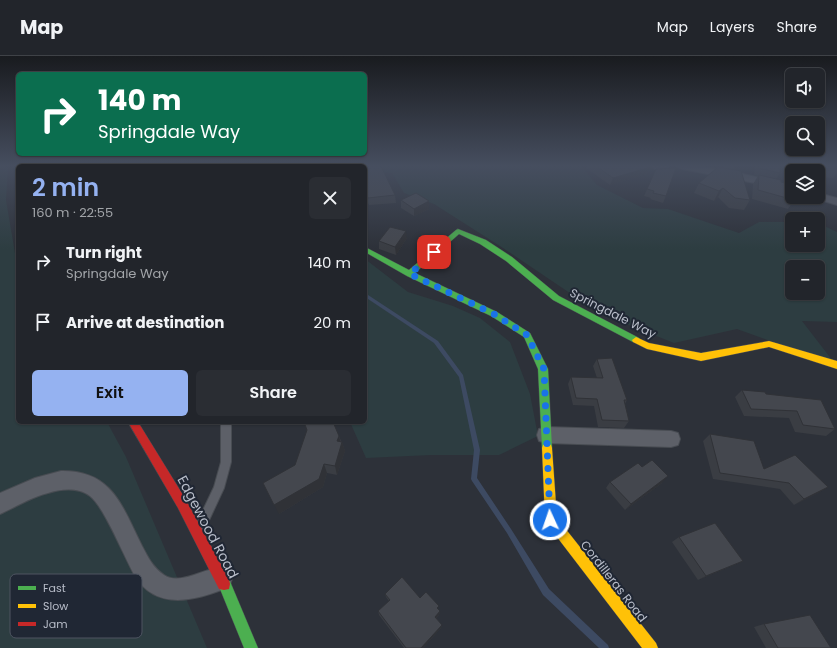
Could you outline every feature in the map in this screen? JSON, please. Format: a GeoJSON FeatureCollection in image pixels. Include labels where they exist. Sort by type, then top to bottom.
{"type":"FeatureCollection","features":[{"type":"Feature","properties":{"kind":"street"},"geometry":{"type":"LineString","coordinates":[[825,198],[837,202]]}},
{"type":"Feature","properties":{"kind":"street","name":"Springdale Way"},"geometry":{"type":"LineString","coordinates":[[410,274],[458,231],[483,242],[508,259],[556,298],[647,346],[700,357],[769,344],[837,365]]}},
{"type":"Feature","properties":{"kind":"street","name":"Cordilleras Road"},"geometry":{"type":"LineString","coordinates":[[367,250],[410,274],[494,314],[527,335],[544,369],[550,520],[651,648]]}},
{"type":"Feature","properties":{"kind":"street","name":"Edgewood Road"},"geometry":{"type":"LineString","coordinates":[[134,424],[197,533],[221,579],[251,648]]}},
{"type":"Feature","properties":{"kind":"street"},"geometry":{"type":"LineString","coordinates":[[546,435],[671,439]]}},
{"type":"Feature","properties":{"kind":"street"},"geometry":{"type":"LineString","coordinates":[[0,504],[20,494],[57,481],[80,480],[98,490],[119,522],[147,577],[166,589],[182,588],[221,579]]}},
{"type":"Feature","properties":{"kind":"lane"},"geometry":{"type":"LineString","coordinates":[[197,533],[219,488],[226,462],[226,424]]}},
{"type":"Feature","properties":{"kind":"shaded area"},"geometry":{"type":"Polygon","coordinates":[[[0,194],[6,194],[6,200],[16,255],[16,424],[108,424],[126,457],[207,648],[0,648],[0,194]]]}},
{"type":"Feature","properties":{"kind":"shaded area"},"geometry":{"type":"Polygon","coordinates":[[[406,194],[614,194],[643,208],[668,209],[739,233],[759,222],[785,222],[785,252],[825,252],[825,226],[837,232],[837,322],[802,321],[836,365],[737,329],[674,343],[601,314],[503,248],[434,204],[406,194]]]}},
{"type":"Feature","properties":{"kind":"shaded area"},"geometry":{"type":"Polygon","coordinates":[[[367,261],[408,292],[453,306],[480,318],[510,342],[530,394],[538,436],[499,455],[431,455],[366,458],[351,424],[367,424],[367,261]]]}},
{"type":"Feature","properties":{"kind":"building"},"geometry":{"type":"Polygon","coordinates":[[[367,194],[394,194],[395,195],[368,198],[367,194]]]}},
{"type":"Feature","properties":{"kind":"building"},"geometry":{"type":"Polygon","coordinates":[[[417,194],[429,201],[414,209],[401,200],[417,194]]]}},
{"type":"Feature","properties":{"kind":"building"},"geometry":{"type":"Polygon","coordinates":[[[656,194],[667,194],[666,196],[656,194]]]}},
{"type":"Feature","properties":{"kind":"building"},"geometry":{"type":"Polygon","coordinates":[[[730,194],[748,194],[750,200],[735,198],[730,194]]]}},
{"type":"Feature","properties":{"kind":"building"},"geometry":{"type":"Polygon","coordinates":[[[771,194],[785,194],[785,198],[771,194]]]}},
{"type":"Feature","properties":{"kind":"building"},"geometry":{"type":"Polygon","coordinates":[[[390,227],[406,231],[395,247],[379,241],[390,227]]]}},
{"type":"Feature","properties":{"kind":"building"},"geometry":{"type":"Polygon","coordinates":[[[612,358],[627,400],[624,400],[629,421],[602,420],[597,399],[576,398],[571,377],[603,378],[597,359],[612,358]]]}},
{"type":"Feature","properties":{"kind":"building"},"geometry":{"type":"Polygon","coordinates":[[[742,390],[821,400],[835,429],[803,425],[797,411],[751,409],[742,390]]]}},
{"type":"Feature","properties":{"kind":"building"},"geometry":{"type":"Polygon","coordinates":[[[305,424],[334,424],[339,436],[337,441],[342,442],[335,466],[324,464],[319,479],[274,505],[263,483],[295,465],[307,430],[305,424]]]}},
{"type":"Feature","properties":{"kind":"building"},"geometry":{"type":"Polygon","coordinates":[[[710,434],[754,441],[764,469],[795,455],[828,487],[804,499],[789,483],[720,473],[710,434]]]}},
{"type":"Feature","properties":{"kind":"building"},"geometry":{"type":"Polygon","coordinates":[[[652,460],[668,476],[631,504],[610,482],[638,463],[642,467],[652,460]]]}},
{"type":"Feature","properties":{"kind":"building"},"geometry":{"type":"Polygon","coordinates":[[[715,523],[743,561],[706,576],[679,537],[715,523]]]}},
{"type":"Feature","properties":{"kind":"building"},"geometry":{"type":"Polygon","coordinates":[[[402,577],[420,598],[426,592],[439,606],[437,608],[440,611],[435,617],[442,625],[421,648],[406,648],[378,611],[390,600],[385,594],[402,577]]]}},
{"type":"Feature","properties":{"kind":"building"},"geometry":{"type":"Polygon","coordinates":[[[810,615],[831,648],[778,648],[764,624],[810,615]]]}},
{"type":"Feature","properties":{"kind":"waterway"},"geometry":{"type":"LineString","coordinates":[[367,296],[436,342],[461,376],[477,450],[474,479],[509,531],[546,592],[605,648]]}},
{"type":"Feature","properties":{"kind":"traffic: fast"},"geometry":{"type":"LineString","coordinates":[[410,274],[458,231],[483,242],[509,259],[556,298],[636,340]]}},
{"type":"Feature","properties":{"kind":"traffic: fast"},"geometry":{"type":"LineString","coordinates":[[367,250],[410,274],[494,314],[527,335],[543,369],[547,448]]}},
{"type":"Feature","properties":{"kind":"traffic: fast"},"geometry":{"type":"LineString","coordinates":[[224,584],[251,648]]}},
{"type":"Feature","properties":{"kind":"traffic: slow"},"geometry":{"type":"LineString","coordinates":[[636,340],[647,346],[701,357],[769,344],[837,365]]}},
{"type":"Feature","properties":{"kind":"traffic: slow"},"geometry":{"type":"LineString","coordinates":[[547,448],[551,520],[651,648]]}},
{"type":"Feature","properties":{"kind":"traffic: jam"},"geometry":{"type":"LineString","coordinates":[[134,424],[182,504],[224,584]]}},
{"type":"Feature","properties":{"kind":"route"},"geometry":{"type":"LineString","coordinates":[[434,252],[410,274],[494,314],[527,335],[544,369],[550,520]]}}]}
